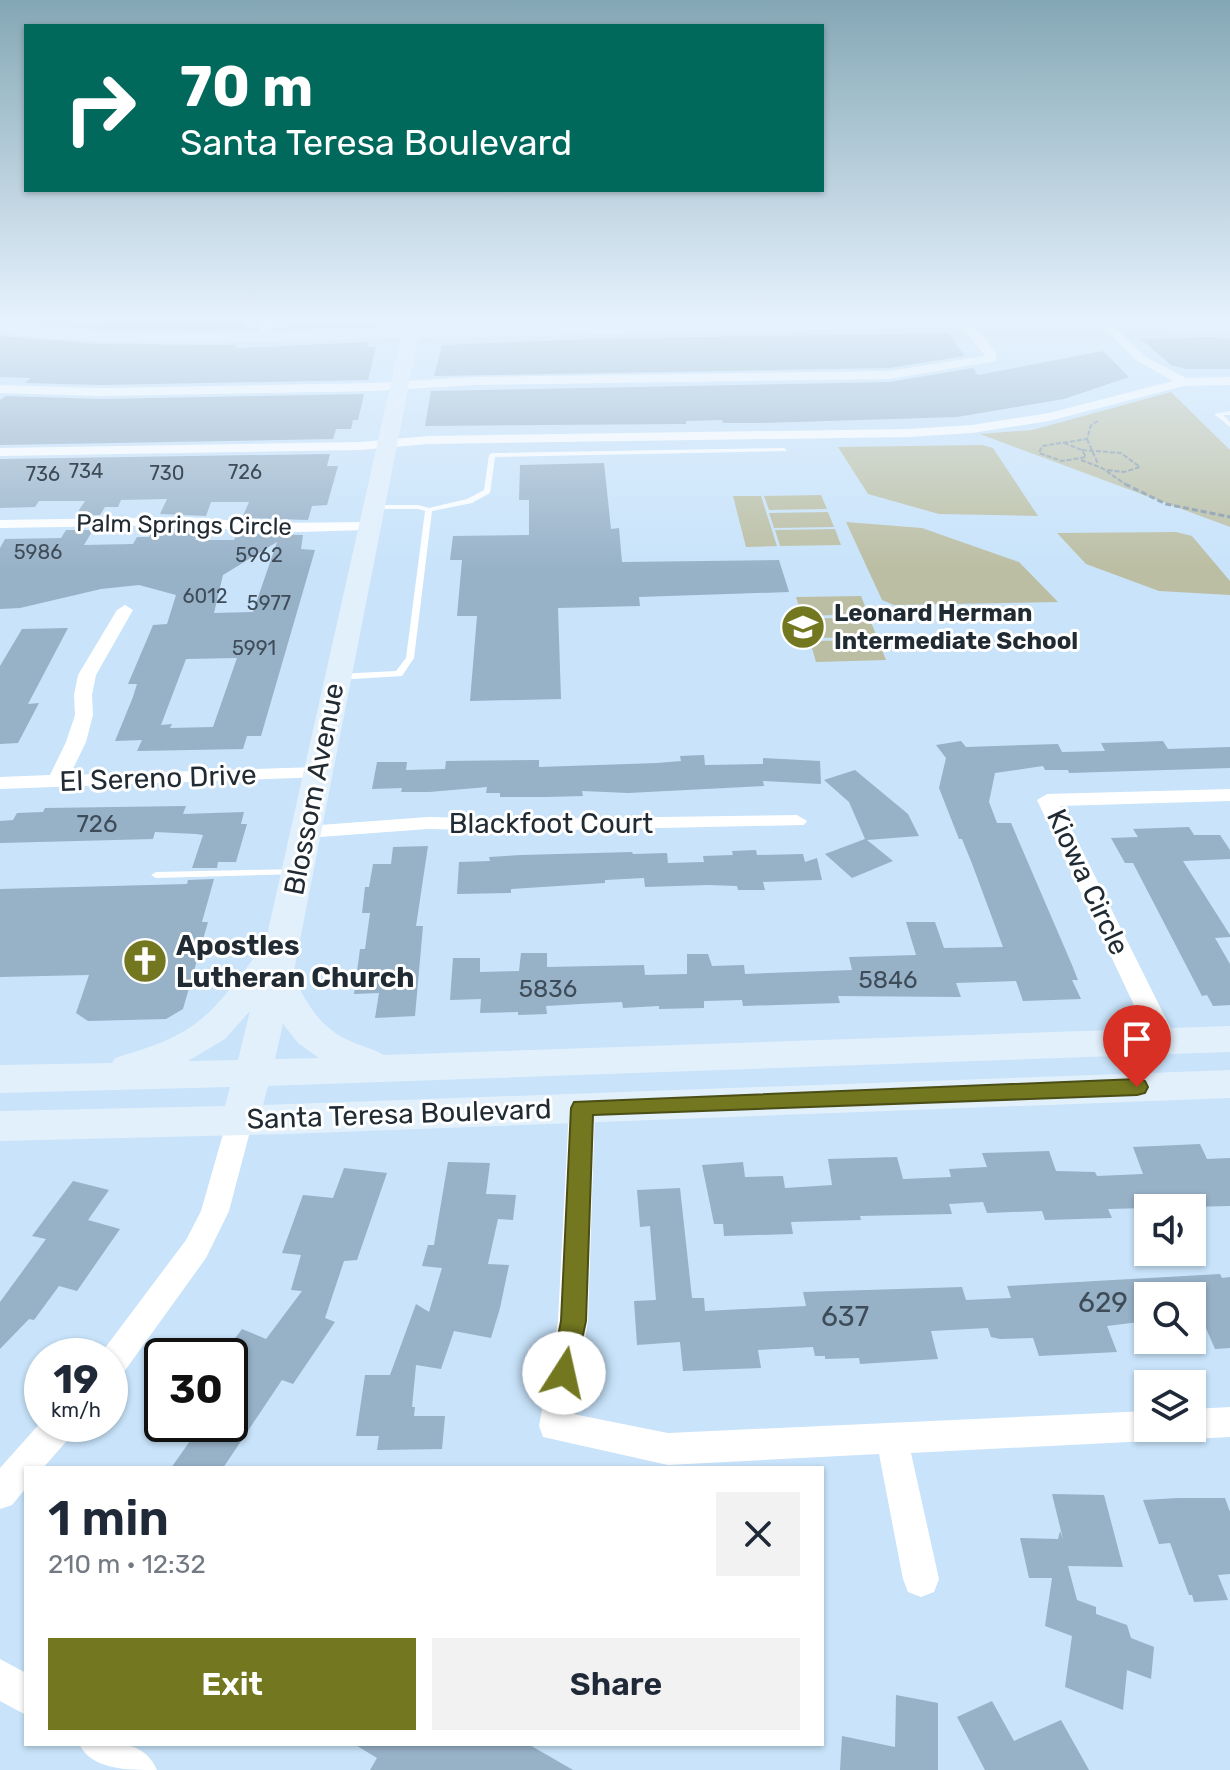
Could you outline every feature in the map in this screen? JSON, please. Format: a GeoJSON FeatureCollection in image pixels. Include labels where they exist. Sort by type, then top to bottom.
{"type":"FeatureCollection","features":[{"type":"Feature","properties":{"kind":"street","name":"Blossom Avenue"},"geometry":{"type":"LineString","coordinates":[[128,1342],[196,1249],[215,1211],[279,963],[395,405]]}},
{"type":"Feature","properties":{"kind":"street"},"geometry":{"type":"LineString","coordinates":[[0,452],[360,446],[491,439],[972,429],[1049,417],[1097,405]]}},
{"type":"Feature","properties":{"kind":"street","name":"Palm Springs Circle"},"geometry":{"type":"LineString","coordinates":[[0,524],[185,521],[265,528],[370,517]]}},
{"type":"Feature","properties":{"kind":"street"},"geometry":{"type":"LineString","coordinates":[[58,780],[76,742],[84,715],[83,695],[87,675],[125,610]]}},
{"type":"Feature","properties":{"kind":"street","name":"El Sereno Drive"},"geometry":{"type":"LineString","coordinates":[[0,783],[317,773]]}},
{"type":"Feature","properties":{"kind":"street","name":"Kiowa Circle"},"geometry":{"type":"LineString","coordinates":[[1164,1041],[1047,800],[1230,795]]}},
{"type":"Feature","properties":{"kind":"street","name":"Blackfoot Court"},"geometry":{"type":"LineString","coordinates":[[306,832],[428,823],[522,825],[797,821]]}},
{"type":"Feature","properties":{"kind":"street"},"geometry":{"type":"LineString","coordinates":[[279,963],[293,1014],[312,1037],[338,1052],[384,1068]]}},
{"type":"Feature","properties":{"kind":"street"},"geometry":{"type":"LineString","coordinates":[[103,1077],[199,1040],[222,1022],[279,963]]}},
{"type":"Feature","properties":{"kind":"street","name":"Santa Teresa Boulevard"},"geometry":{"type":"LineString","coordinates":[[0,1079],[1230,1039]]}},
{"type":"Feature","properties":{"kind":"street","name":"Santa Teresa Boulevard"},"geometry":{"type":"LineString","coordinates":[[0,1126],[1230,1084]]}},
{"type":"Feature","properties":{"kind":"street"},"geometry":{"type":"LineString","coordinates":[[582,1108],[573,1321],[555,1426],[668,1449],[1134,1427]]}},
{"type":"Feature","properties":{"kind":"street"},"geometry":{"type":"LineString","coordinates":[[1206,1423],[1230,1422]]}},
{"type":"Feature","properties":{"kind":"street"},"geometry":{"type":"LineString","coordinates":[[892,1439],[921,1579]]}},
{"type":"Feature","properties":{"kind":"street"},"geometry":{"type":"LineString","coordinates":[[0,1493],[44,1442]]}},
{"type":"Feature","properties":{"kind":"street"},"geometry":{"type":"LineString","coordinates":[[0,1678],[24,1695]]}},
{"type":"Feature","properties":{"kind":"street"},"geometry":{"type":"LineString","coordinates":[[101,1746],[137,1770]]}},
{"type":"Feature","properties":{"kind":"lane"},"geometry":{"type":"LineString","coordinates":[[1230,413],[1217,414],[1230,425]]}},
{"type":"Feature","properties":{"kind":"lane"},"geometry":{"type":"LineString","coordinates":[[720,436],[724,452]]}},
{"type":"Feature","properties":{"kind":"lane"},"geometry":{"type":"LineString","coordinates":[[568,438],[568,453]]}},
{"type":"Feature","properties":{"kind":"lane"},"geometry":{"type":"LineString","coordinates":[[370,517],[418,507],[429,510],[469,501],[487,491],[491,439]]}},
{"type":"Feature","properties":{"kind":"lane"},"geometry":{"type":"LineString","coordinates":[[492,455],[784,450]]}},
{"type":"Feature","properties":{"kind":"lane"},"geometry":{"type":"LineString","coordinates":[[336,677],[399,674],[410,658],[429,510]]}},
{"type":"Feature","properties":{"kind":"lane"},"geometry":{"type":"LineString","coordinates":[[156,875],[297,872]]}},
{"type":"Feature","properties":{"kind":"path"},"geometry":{"type":"LineString","coordinates":[[1098,464],[1087,439],[1091,425],[1101,419]]}},
{"type":"Feature","properties":{"kind":"path"},"geometry":{"type":"LineString","coordinates":[[1087,439],[1042,446],[1039,453],[1059,461],[1081,460],[1098,464],[1132,489],[1189,510],[1230,517]]}},
{"type":"Feature","properties":{"kind":"path"},"geometry":{"type":"LineString","coordinates":[[1064,443],[1082,450],[1125,454],[1140,467],[1124,472],[1105,469]]}},
{"type":"Feature","properties":{"kind":"path"},"geometry":{"type":"LineString","coordinates":[[1081,460],[1086,457],[1082,450]]}},
{"type":"Feature","properties":{"kind":"green space"},"geometry":{"type":"Polygon","coordinates":[[[1125,405],[1184,405],[1230,450],[1230,527],[980,434],[1032,430],[1125,405]]]}},
{"type":"Feature","properties":{"kind":"green space"},"geometry":{"type":"Polygon","coordinates":[[[982,445],[993,448],[1038,516],[939,514],[868,494],[838,447],[982,445]]]}},
{"type":"Feature","properties":{"kind":"green space"},"geometry":{"type":"Polygon","coordinates":[[[821,495],[827,509],[769,510],[764,496],[821,495]]]}},
{"type":"Feature","properties":{"kind":"green space"},"geometry":{"type":"Polygon","coordinates":[[[733,496],[761,496],[777,546],[746,547],[733,496]]]}},
{"type":"Feature","properties":{"kind":"green space"},"geometry":{"type":"Polygon","coordinates":[[[828,512],[834,527],[774,528],[769,513],[828,512]]]}},
{"type":"Feature","properties":{"kind":"green space"},"geometry":{"type":"Polygon","coordinates":[[[846,522],[922,528],[1019,562],[1058,602],[894,605],[882,600],[846,522]]]}},
{"type":"Feature","properties":{"kind":"green space"},"geometry":{"type":"Polygon","coordinates":[[[835,529],[841,545],[780,546],[775,530],[835,529]]]}},
{"type":"Feature","properties":{"kind":"green space"},"geometry":{"type":"Polygon","coordinates":[[[1176,532],[1192,536],[1230,581],[1230,595],[1159,591],[1086,564],[1057,533],[1176,532]]]}},
{"type":"Feature","properties":{"kind":"green space"},"geometry":{"type":"Polygon","coordinates":[[[861,596],[868,614],[802,616],[796,597],[861,596]]]}},
{"type":"Feature","properties":{"kind":"green space"},"geometry":{"type":"Polygon","coordinates":[[[869,617],[877,637],[809,638],[803,619],[869,617]]]}},
{"type":"Feature","properties":{"kind":"green space"},"geometry":{"type":"Polygon","coordinates":[[[878,640],[886,660],[816,662],[810,641],[878,640]]]}},
{"type":"Feature","properties":{"kind":"building"},"geometry":{"type":"Polygon","coordinates":[[[0,405],[362,405],[358,420],[353,420],[351,429],[336,429],[333,439],[0,445],[0,405]]]}},
{"type":"Feature","properties":{"kind":"building"},"geometry":{"type":"Polygon","coordinates":[[[429,405],[1031,405],[957,417],[760,423],[723,423],[722,420],[686,421],[686,424],[425,426],[429,405]]]}},
{"type":"Feature","properties":{"kind":"building"},"geometry":{"type":"Polygon","coordinates":[[[330,454],[327,466],[338,466],[327,505],[312,506],[308,520],[242,518],[249,502],[211,502],[206,516],[160,514],[167,499],[121,500],[118,507],[105,507],[100,515],[75,516],[85,501],[39,501],[35,507],[0,508],[0,459],[330,454]]]}},
{"type":"Feature","properties":{"kind":"building"},"geometry":{"type":"Polygon","coordinates":[[[604,463],[611,529],[619,528],[622,562],[779,560],[789,592],[639,597],[640,606],[558,608],[561,699],[470,701],[477,616],[457,616],[462,560],[450,560],[453,536],[529,535],[529,500],[519,500],[520,465],[604,463]]]}},
{"type":"Feature","properties":{"kind":"building"},"geometry":{"type":"Polygon","coordinates":[[[153,529],[200,529],[195,540],[234,540],[237,533],[303,535],[301,549],[315,550],[261,736],[247,736],[243,749],[137,751],[142,740],[115,741],[137,684],[128,684],[153,625],[167,624],[176,595],[139,585],[101,589],[20,608],[0,609],[0,548],[5,539],[61,538],[66,530],[93,530],[84,545],[133,544],[137,537],[149,537],[153,529]],[[277,542],[223,575],[214,613],[253,612],[277,542]],[[237,658],[186,659],[161,725],[172,724],[170,728],[213,727],[237,658]]]}},
{"type":"Feature","properties":{"kind":"building"},"geometry":{"type":"Polygon","coordinates":[[[68,628],[28,704],[39,703],[18,743],[0,744],[0,666],[22,629],[68,628]]]}},
{"type":"Feature","properties":{"kind":"building"},"geometry":{"type":"Polygon","coordinates":[[[961,741],[966,747],[1058,744],[1062,752],[1105,751],[1101,743],[1163,741],[1168,749],[1230,747],[1230,768],[1069,773],[1068,770],[1045,770],[1043,766],[995,773],[989,802],[997,823],[1011,823],[1078,980],[1072,980],[1081,999],[1023,1001],[1016,981],[956,983],[961,997],[838,996],[840,1003],[743,1006],[742,1000],[704,1001],[704,1008],[659,1009],[659,1006],[623,1008],[622,1002],[546,1006],[547,1014],[518,1015],[518,1012],[480,1013],[481,999],[450,1000],[453,958],[480,958],[480,972],[519,971],[521,953],[547,953],[547,967],[644,965],[645,975],[687,974],[687,954],[708,954],[712,966],[744,965],[745,974],[852,970],[849,957],[916,955],[906,922],[935,922],[944,948],[1003,947],[971,861],[939,788],[946,758],[936,745],[961,741]]]}},
{"type":"Feature","properties":{"kind":"building"},"geometry":{"type":"Polygon","coordinates":[[[704,755],[705,765],[763,764],[763,758],[820,761],[821,784],[763,781],[764,786],[628,793],[582,791],[583,796],[547,797],[500,797],[500,793],[486,793],[487,787],[429,792],[401,792],[402,788],[372,789],[377,762],[407,762],[406,770],[445,769],[446,761],[539,760],[539,767],[657,763],[681,761],[680,756],[704,755]]]}},
{"type":"Feature","properties":{"kind":"building"},"geometry":{"type":"Polygon","coordinates":[[[855,770],[908,814],[919,836],[867,840],[893,861],[852,878],[825,854],[865,839],[849,802],[824,780],[855,770]]]}},
{"type":"Feature","properties":{"kind":"building"},"geometry":{"type":"Polygon","coordinates":[[[186,806],[183,814],[244,812],[241,824],[247,824],[236,862],[218,862],[217,868],[192,868],[203,835],[196,834],[155,832],[153,839],[0,843],[0,821],[13,820],[17,813],[43,812],[45,808],[186,806]]]}},
{"type":"Feature","properties":{"kind":"building"},"geometry":{"type":"Polygon","coordinates":[[[1189,827],[1194,835],[1220,835],[1230,850],[1230,859],[1183,861],[1230,935],[1215,938],[1230,964],[1230,1005],[1213,1006],[1207,995],[1202,996],[1133,863],[1125,863],[1111,838],[1138,837],[1133,829],[1189,827]]]}},
{"type":"Feature","properties":{"kind":"building"},"geometry":{"type":"Polygon","coordinates":[[[428,846],[416,926],[423,926],[415,1016],[375,1018],[379,993],[354,994],[360,949],[365,949],[370,913],[362,913],[365,887],[369,887],[373,864],[391,864],[393,847],[428,846]]]}},
{"type":"Feature","properties":{"kind":"building"},"geometry":{"type":"Polygon","coordinates":[[[756,850],[757,855],[803,854],[805,862],[817,858],[822,880],[763,882],[765,890],[738,890],[737,886],[708,885],[645,887],[644,878],[511,889],[511,893],[457,894],[459,862],[490,861],[489,857],[667,853],[668,863],[704,862],[703,856],[756,850]]]}},
{"type":"Feature","properties":{"kind":"building"},"geometry":{"type":"Polygon","coordinates":[[[214,879],[202,922],[208,922],[183,1009],[166,1019],[88,1021],[76,1013],[89,975],[0,977],[0,889],[187,884],[188,880],[214,879]]]}},
{"type":"Feature","properties":{"kind":"building"},"geometry":{"type":"Polygon","coordinates":[[[1200,1144],[1207,1159],[1230,1158],[1230,1206],[1206,1207],[1206,1194],[1134,1194],[1134,1208],[1108,1209],[1112,1218],[1045,1220],[1042,1211],[987,1213],[983,1202],[949,1204],[952,1214],[860,1216],[861,1220],[791,1222],[793,1234],[724,1236],[723,1224],[714,1224],[702,1165],[743,1162],[745,1177],[783,1176],[785,1188],[832,1185],[828,1159],[897,1157],[903,1179],[951,1177],[949,1169],[987,1167],[982,1153],[1049,1151],[1056,1171],[1095,1172],[1097,1176],[1143,1174],[1133,1147],[1200,1144]]]}},
{"type":"Feature","properties":{"kind":"building"},"geometry":{"type":"Polygon","coordinates":[[[448,1162],[490,1163],[486,1194],[516,1195],[513,1220],[498,1219],[488,1264],[509,1265],[500,1308],[491,1338],[454,1331],[441,1369],[416,1365],[414,1416],[445,1416],[442,1449],[377,1450],[379,1436],[356,1436],[365,1375],[390,1375],[416,1304],[429,1312],[442,1268],[422,1266],[428,1245],[434,1245],[448,1162]]]}},
{"type":"Feature","properties":{"kind":"building"},"geometry":{"type":"Polygon","coordinates":[[[344,1168],[387,1173],[357,1260],[344,1261],[325,1318],[335,1322],[293,1384],[282,1380],[248,1431],[248,1338],[235,1338],[242,1329],[266,1339],[302,1291],[291,1290],[301,1255],[282,1253],[303,1195],[333,1198],[344,1168]]]}},
{"type":"Feature","properties":{"kind":"building"},"geometry":{"type":"Polygon","coordinates":[[[73,1181],[109,1190],[88,1220],[120,1229],[77,1291],[59,1286],[34,1320],[29,1319],[0,1349],[0,1302],[46,1239],[32,1236],[73,1181]]]}},
{"type":"Feature","properties":{"kind":"building"},"geometry":{"type":"Polygon","coordinates":[[[680,1188],[692,1298],[704,1298],[705,1311],[806,1306],[803,1292],[962,1287],[966,1300],[1011,1298],[1007,1286],[1220,1274],[1222,1278],[1230,1277],[1230,1348],[1215,1349],[1206,1328],[1206,1282],[1134,1282],[1134,1323],[1107,1326],[1117,1352],[1039,1356],[1033,1338],[991,1337],[988,1328],[931,1331],[938,1359],[860,1364],[859,1358],[825,1359],[825,1356],[815,1356],[813,1347],[758,1350],[761,1368],[683,1371],[680,1342],[637,1345],[634,1301],[656,1300],[650,1226],[640,1227],[637,1190],[680,1188]]]}},
{"type":"Feature","properties":{"kind":"building"},"geometry":{"type":"Polygon","coordinates":[[[189,1442],[240,1442],[224,1466],[172,1466],[189,1442]]]}},
{"type":"Feature","properties":{"kind":"building"},"geometry":{"type":"Polygon","coordinates":[[[1052,1494],[1104,1495],[1123,1567],[1068,1566],[1077,1600],[1096,1607],[1096,1614],[1127,1625],[1131,1638],[1154,1647],[1151,1679],[1127,1670],[1123,1710],[1065,1687],[1072,1636],[1045,1626],[1052,1578],[1029,1578],[1020,1538],[1058,1539],[1060,1531],[1063,1539],[1052,1494]]]}},
{"type":"Feature","properties":{"kind":"building"},"geometry":{"type":"Polygon","coordinates":[[[1225,1498],[1230,1512],[1230,1574],[1218,1575],[1228,1600],[1194,1602],[1170,1543],[1159,1544],[1143,1500],[1225,1498]]]}},
{"type":"Feature","properties":{"kind":"building"},"geometry":{"type":"Polygon","coordinates":[[[896,1695],[938,1703],[938,1770],[840,1770],[842,1736],[895,1747],[896,1695]]]}},
{"type":"Feature","properties":{"kind":"building"},"geometry":{"type":"Polygon","coordinates":[[[992,1701],[1014,1741],[1061,1720],[1089,1770],[985,1770],[957,1717],[992,1701]]]}},
{"type":"Feature","properties":{"kind":"building"},"geometry":{"type":"Polygon","coordinates":[[[357,1746],[531,1746],[573,1770],[370,1770],[377,1758],[357,1746]]]}},
{"type":"Feature","properties":{"kind":"place","name":"Leonard Herman Intermediate School"},"geometry":{"type":"Point","coordinates":[803,627]}},
{"type":"Feature","properties":{"kind":"place","name":"Apostles Lutheran Church"},"geometry":{"type":"Point","coordinates":[145,961]}},
{"type":"Feature","properties":{"kind":"route"},"geometry":{"type":"LineString","coordinates":[[564,1373],[573,1321],[583,1150],[582,1108],[1137,1087]]}}]}
